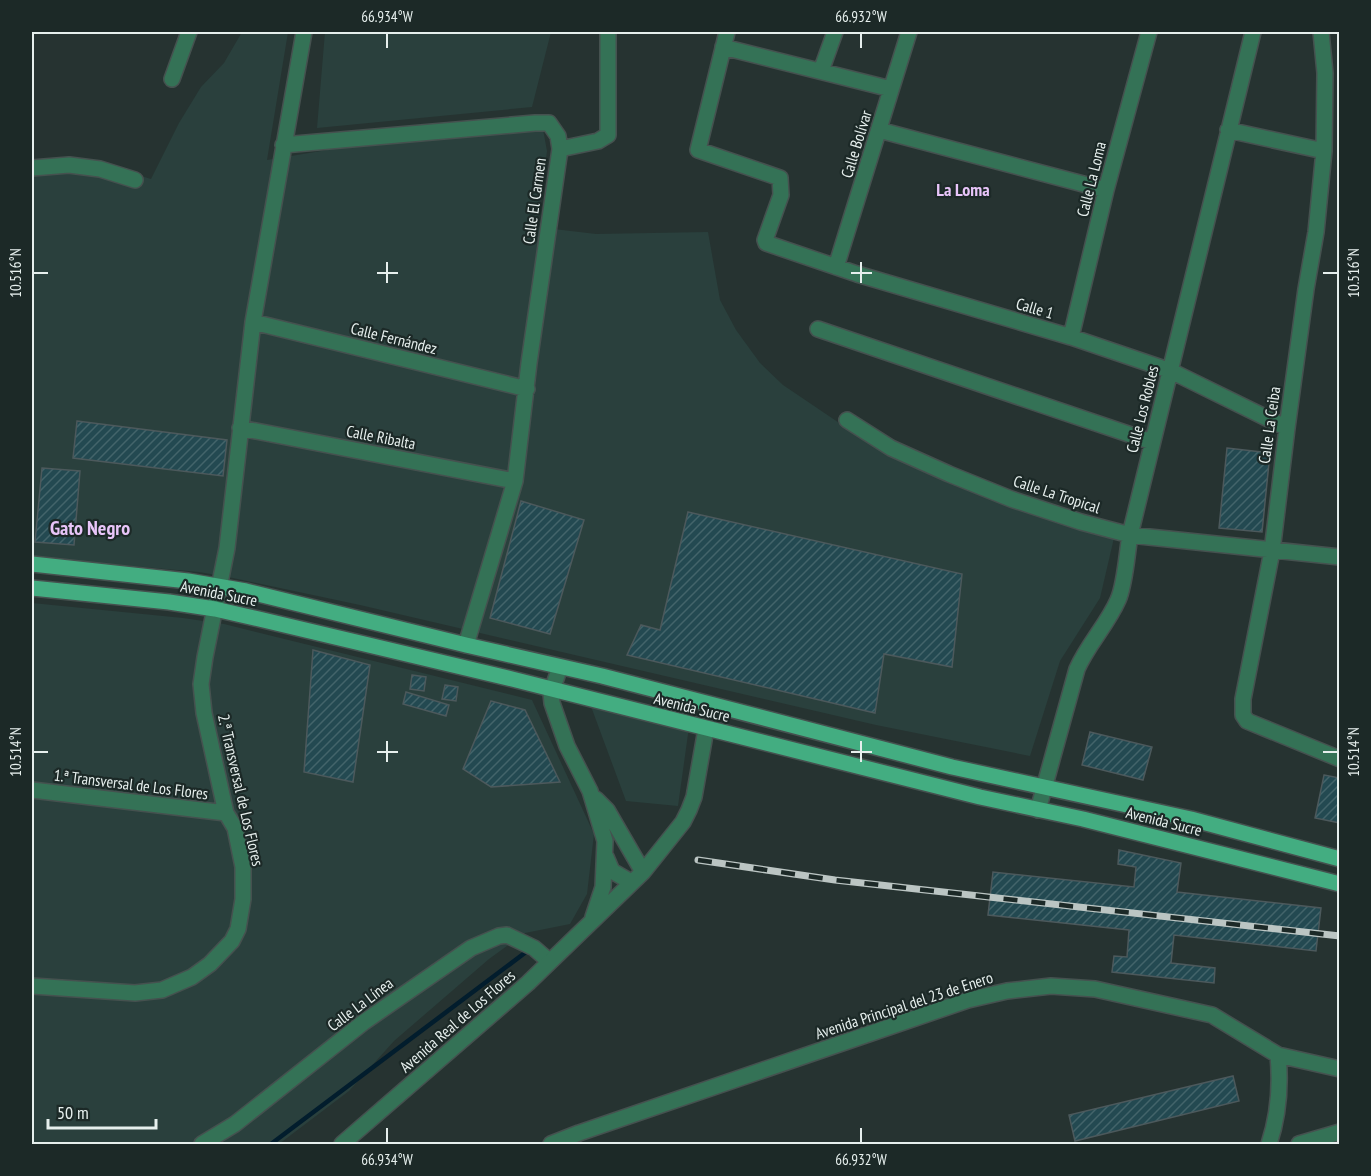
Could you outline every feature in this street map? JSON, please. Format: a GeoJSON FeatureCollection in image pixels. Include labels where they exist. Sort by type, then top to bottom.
{"type":"FeatureCollection","features":[{"type":"Feature","properties":{"kind":"main road","name":"Avenida Sucre"},"geometry":{"type":"LineString","coordinates":[[32,564],[218,585],[602,676],[941,764],[1191,819],[1340,859]]}},
{"type":"Feature","properties":{"kind":"main road","name":"Avenida Sucre"},"geometry":{"type":"LineString","coordinates":[[32,588],[214,609],[553,690],[980,797],[1083,819],[1340,884]]}},
{"type":"Feature","properties":{"kind":"street"},"geometry":{"type":"LineString","coordinates":[[172,79],[189,32]]}},
{"type":"Feature","properties":{"kind":"street","name":"2.ª Transversal de Los Flores"},"geometry":{"type":"LineString","coordinates":[[32,986],[150,993],[162,990],[178,984],[210,964],[232,941],[238,929],[241,916],[243,867],[235,828],[226,813],[202,699],[201,684],[218,585],[227,548],[253,322],[304,32]]}},
{"type":"Feature","properties":{"kind":"street"},"geometry":{"type":"LineString","coordinates":[[560,149],[598,141],[608,135],[608,32]]}},
{"type":"Feature","properties":{"kind":"street"},"geometry":{"type":"LineString","coordinates":[[727,32],[723,47],[891,89]]}},
{"type":"Feature","properties":{"kind":"street"},"geometry":{"type":"LineString","coordinates":[[821,71],[835,32]]}},
{"type":"Feature","properties":{"kind":"street","name":"Calle Bolívar"},"geometry":{"type":"LineString","coordinates":[[836,267],[909,32]]}},
{"type":"Feature","properties":{"kind":"street","name":"Calle La Loma"},"geometry":{"type":"LineString","coordinates":[[1071,337],[1106,190],[1149,32]]}},
{"type":"Feature","properties":{"kind":"street","name":"Calle Los Robles"},"geometry":{"type":"LineString","coordinates":[[1038,810],[1077,669],[1082,657],[1110,617],[1120,597],[1130,535],[1253,32]]}},
{"type":"Feature","properties":{"kind":"street","name":"Calle La Ceiba"},"geometry":{"type":"LineString","coordinates":[[1321,32],[1325,74],[1324,151],[1316,232],[1287,428],[1272,551],[1243,699],[1243,715],[1247,721],[1340,759]]}},
{"type":"Feature","properties":{"kind":"street","name":"Calle 1"},"geometry":{"type":"LineString","coordinates":[[723,47],[698,150],[780,178],[781,195],[765,240],[766,243],[836,267],[1071,337],[1171,371],[1287,428]]}},
{"type":"Feature","properties":{"kind":"street","name":"Calle El Carmen"},"geometry":{"type":"LineString","coordinates":[[283,145],[549,123],[558,136],[560,149],[515,481],[466,645]]}},
{"type":"Feature","properties":{"kind":"street"},"geometry":{"type":"LineString","coordinates":[[879,130],[1106,190]]}},
{"type":"Feature","properties":{"kind":"street"},"geometry":{"type":"LineString","coordinates":[[1228,130],[1324,151]]}},
{"type":"Feature","properties":{"kind":"street"},"geometry":{"type":"LineString","coordinates":[[32,168],[69,165],[100,169],[135,180]]}},
{"type":"Feature","properties":{"kind":"street","name":"Calle Fernández"},"geometry":{"type":"LineString","coordinates":[[253,322],[526,388]]}},
{"type":"Feature","properties":{"kind":"street"},"geometry":{"type":"LineString","coordinates":[[818,329],[1152,442]]}},
{"type":"Feature","properties":{"kind":"street","name":"Calle La Tropical"},"geometry":{"type":"LineString","coordinates":[[847,420],[891,448],[1011,499],[1130,535],[1340,557]]}},
{"type":"Feature","properties":{"kind":"street","name":"Calle Ribalta"},"geometry":{"type":"LineString","coordinates":[[240,428],[515,481]]}},
{"type":"Feature","properties":{"kind":"street","name":"Avenida Real de Los Flores"},"geometry":{"type":"LineString","coordinates":[[560,667],[551,693],[552,703],[567,746],[590,791],[605,841],[603,887],[592,920]]}},
{"type":"Feature","properties":{"kind":"street","name":"Avenida Real de Los Flores"},"geometry":{"type":"LineString","coordinates":[[342,1144],[528,983],[637,877],[683,822],[689,810],[694,797],[706,729]]}},
{"type":"Feature","properties":{"kind":"street","name":"1.ª Transversal de Los Flores"},"geometry":{"type":"LineString","coordinates":[[32,790],[226,813]]}},
{"type":"Feature","properties":{"kind":"street","name":"Avenida Real de Los Flores"},"geometry":{"type":"LineString","coordinates":[[590,791],[607,810],[637,877]]}},
{"type":"Feature","properties":{"kind":"street"},"geometry":{"type":"LineString","coordinates":[[606,857],[612,871],[621,878],[637,877]]}},
{"type":"Feature","properties":{"kind":"street","name":"Calle La Línea"},"geometry":{"type":"LineString","coordinates":[[202,1144],[235,1124],[364,1022],[471,948],[507,935],[534,948],[549,961]]}},
{"type":"Feature","properties":{"kind":"street","name":"Avenida Principal del 23 de Enero"},"geometry":{"type":"LineString","coordinates":[[551,1144],[947,1007],[1006,991],[1051,986],[1095,989],[1212,1015],[1278,1055],[1340,1069]]}},
{"type":"Feature","properties":{"kind":"street"},"geometry":{"type":"LineString","coordinates":[[1269,1144],[1277,1121],[1280,1101],[1278,1055]]}},
{"type":"Feature","properties":{"kind":"street"},"geometry":{"type":"LineString","coordinates":[[1299,1144],[1340,1132]]}},
{"type":"Feature","properties":{"kind":"shaded area"},"geometry":{"type":"Polygon","coordinates":[[[242,32],[288,32],[267,160],[453,129],[542,124],[547,151],[537,227],[596,234],[708,232],[720,300],[736,330],[760,363],[783,385],[893,457],[1114,538],[1100,598],[1060,661],[1030,756],[876,725],[360,605],[233,578],[199,572],[32,557],[32,161],[128,172],[151,179],[179,123],[201,87],[224,63],[242,32]]]}},
{"type":"Feature","properties":{"kind":"shaded area"},"geometry":{"type":"Polygon","coordinates":[[[325,32],[551,32],[532,107],[317,128],[325,32]]]}},
{"type":"Feature","properties":{"kind":"shaded area"},"geometry":{"type":"Polygon","coordinates":[[[32,603],[224,624],[532,700],[594,834],[587,894],[570,924],[525,933],[489,959],[394,1041],[349,1091],[279,1144],[32,1144],[32,603]]]}},
{"type":"Feature","properties":{"kind":"shaded area"},"geometry":{"type":"Polygon","coordinates":[[[589,701],[689,727],[678,806],[626,801],[589,701]]]}},
{"type":"Feature","properties":{"kind":"building"},"geometry":{"type":"Polygon","coordinates":[[[77,421],[227,440],[223,476],[73,458],[77,421]]]}},
{"type":"Feature","properties":{"kind":"building"},"geometry":{"type":"Polygon","coordinates":[[[1227,448],[1270,453],[1262,532],[1219,528],[1227,448]]]}},
{"type":"Feature","properties":{"kind":"building"},"geometry":{"type":"Polygon","coordinates":[[[42,468],[80,471],[74,545],[35,542],[42,468]]]}},
{"type":"Feature","properties":{"kind":"building"},"geometry":{"type":"Polygon","coordinates":[[[521,501],[584,520],[550,634],[490,618],[521,501]]]}},
{"type":"Feature","properties":{"kind":"building"},"geometry":{"type":"Polygon","coordinates":[[[688,512],[962,574],[952,667],[884,654],[875,713],[627,655],[641,625],[660,630],[688,512]]]}},
{"type":"Feature","properties":{"kind":"building"},"geometry":{"type":"Polygon","coordinates":[[[313,650],[370,665],[353,782],[304,772],[313,650]]]}},
{"type":"Feature","properties":{"kind":"building"},"geometry":{"type":"Polygon","coordinates":[[[412,675],[426,677],[424,691],[410,689],[412,675]]]}},
{"type":"Feature","properties":{"kind":"building"},"geometry":{"type":"Polygon","coordinates":[[[445,685],[458,687],[456,701],[442,699],[445,685]]]}},
{"type":"Feature","properties":{"kind":"building"},"geometry":{"type":"Polygon","coordinates":[[[406,692],[449,705],[446,716],[403,704],[406,692]]]}},
{"type":"Feature","properties":{"kind":"building"},"geometry":{"type":"Polygon","coordinates":[[[491,701],[525,710],[560,782],[491,787],[463,769],[491,701]]]}},
{"type":"Feature","properties":{"kind":"building"},"geometry":{"type":"Polygon","coordinates":[[[1090,732],[1152,747],[1143,780],[1082,765],[1090,732]]]}},
{"type":"Feature","properties":{"kind":"building"},"geometry":{"type":"Polygon","coordinates":[[[1324,775],[1340,778],[1340,823],[1315,818],[1324,775]]]}},
{"type":"Feature","properties":{"kind":"building"},"geometry":{"type":"Polygon","coordinates":[[[1119,850],[1181,863],[1177,892],[1321,908],[1316,951],[1174,935],[1171,963],[1215,968],[1214,983],[1112,972],[1114,956],[1127,957],[1129,930],[988,915],[993,872],[1134,887],[1136,867],[1118,864],[1119,850]]]}},
{"type":"Feature","properties":{"kind":"building"},"geometry":{"type":"Polygon","coordinates":[[[1233,1076],[1239,1101],[1075,1141],[1069,1115],[1233,1076]]]}},
{"type":"Feature","properties":{"kind":"waterway"},"geometry":{"type":"LineString","coordinates":[[271,1144],[530,949]]}},
{"type":"Feature","properties":{"kind":"railway"},"geometry":{"type":"LineString","coordinates":[[698,860],[835,880],[1340,936]]}},
{"type":"Feature","properties":{"kind":"district","name":"La Loma"},"geometry":{"type":"Point","coordinates":[963,190]}},
{"type":"Feature","properties":{"kind":"district","name":"Gato Negro"},"geometry":{"type":"Point","coordinates":[90,528]}}]}
